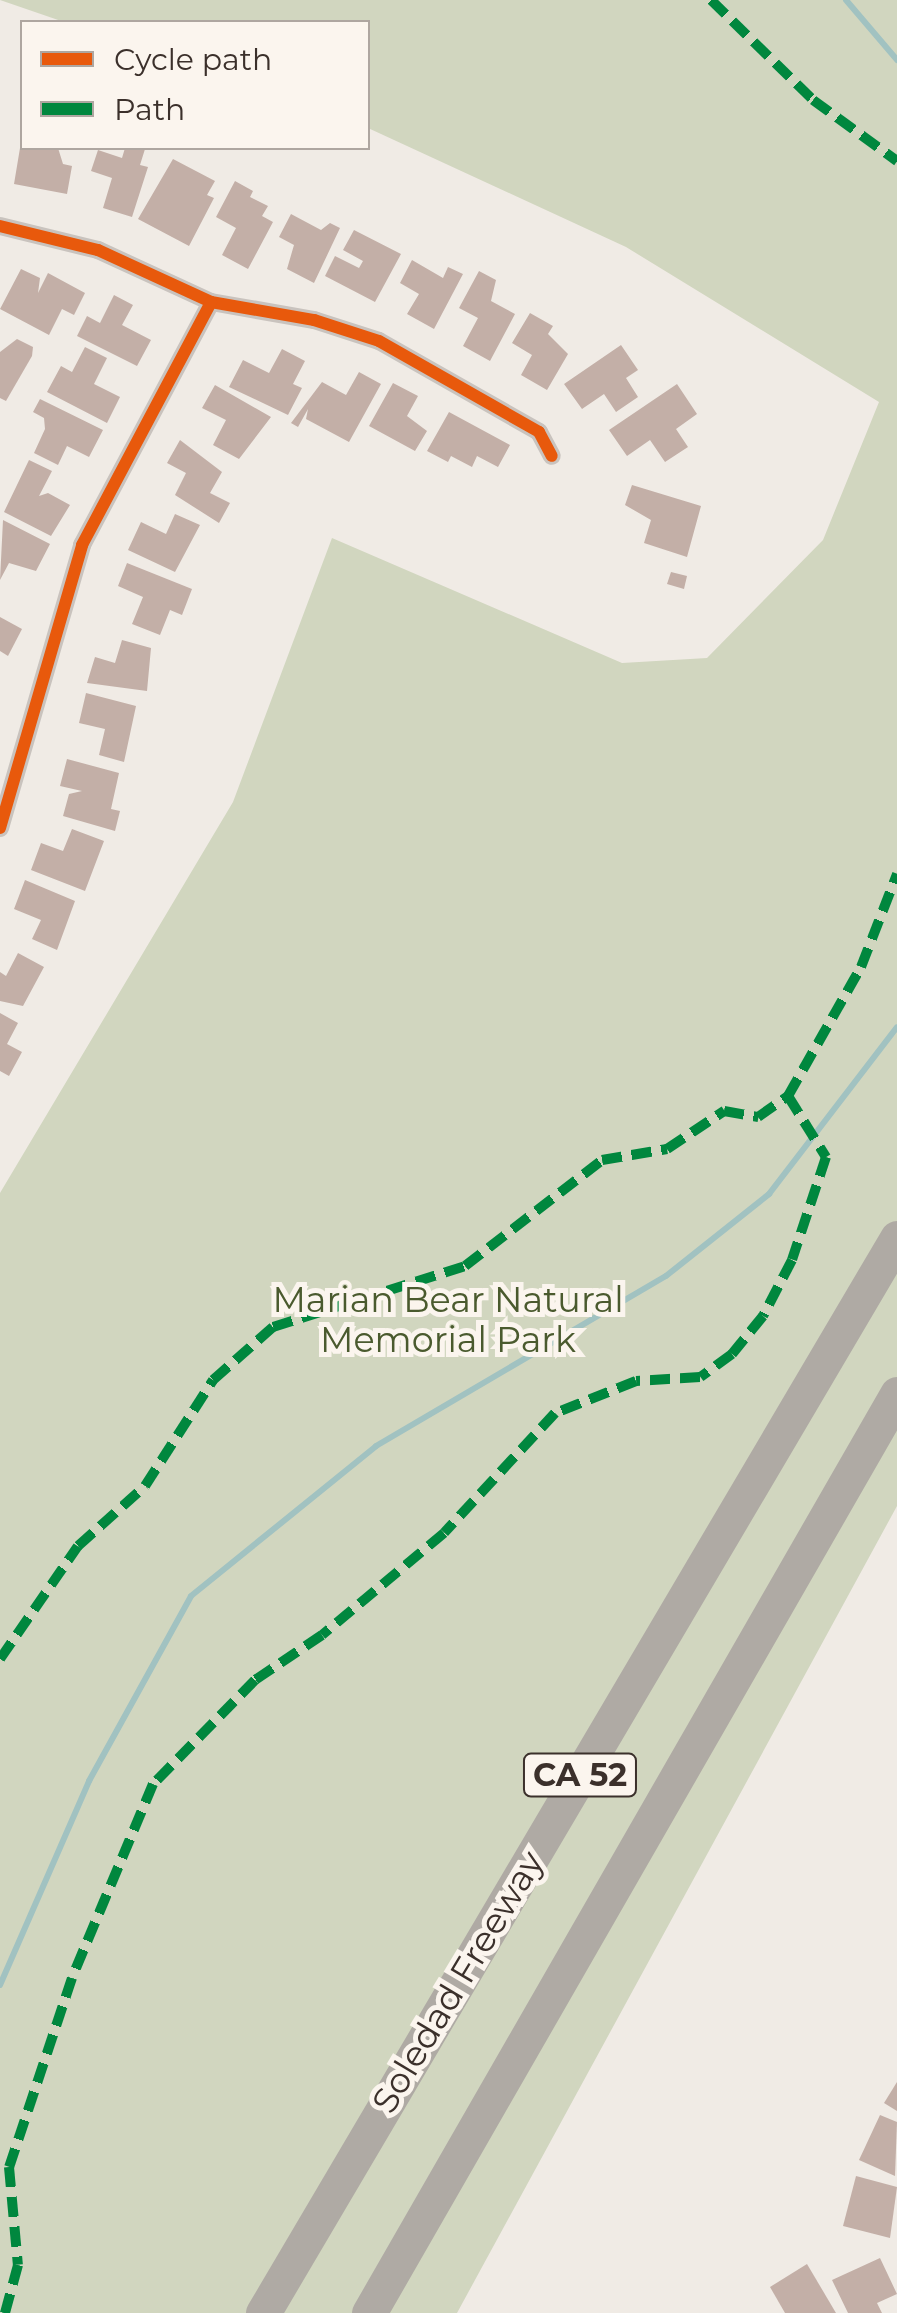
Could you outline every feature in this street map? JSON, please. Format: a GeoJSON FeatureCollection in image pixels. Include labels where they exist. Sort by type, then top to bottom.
{"type":"FeatureCollection","features":[{"type":"Feature","properties":{"kind":"highway","name":"Soledad Freeway"},"geometry":{"type":"LineString","coordinates":[[263,2313],[897,1238]]}},
{"type":"Feature","properties":{"kind":"highway","name":"CA 52"},"geometry":{"type":"LineString","coordinates":[[369,2313],[897,1394]]}},
{"type":"Feature","properties":{"kind":"street"},"geometry":{"type":"LineString","coordinates":[[0,226],[98,250],[211,302],[314,320],[380,341],[539,432],[552,456]]}},
{"type":"Feature","properties":{"kind":"street"},"geometry":{"type":"LineString","coordinates":[[0,828],[82,545],[211,302]]}},
{"type":"Feature","properties":{"kind":"green space","name":"Marian Bear Natural Memorial Park"},"geometry":{"type":"Polygon","coordinates":[[[0,0],[897,0],[897,1506],[457,2313],[0,2313],[0,1193],[233,802],[332,538],[622,663],[707,658],[823,540],[879,402],[626,247],[370,129],[370,20],[58,20],[0,0]]]}},
{"type":"Feature","properties":{"kind":"building"},"geometry":{"type":"Polygon","coordinates":[[[20,148],[59,150],[63,164],[72,166],[67,194],[14,184],[20,148]]]}},
{"type":"Feature","properties":{"kind":"building"},"geometry":{"type":"Polygon","coordinates":[[[98,150],[122,158],[124,150],[145,150],[140,165],[148,167],[132,217],[103,208],[112,178],[91,171],[98,150]]]}},
{"type":"Feature","properties":{"kind":"building"},"geometry":{"type":"Polygon","coordinates":[[[173,159],[215,181],[207,195],[214,198],[189,246],[138,219],[173,159]]]}},
{"type":"Feature","properties":{"kind":"building"},"geometry":{"type":"Polygon","coordinates":[[[235,181],[253,191],[250,197],[268,206],[262,216],[273,222],[248,269],[222,255],[236,228],[216,217],[235,181]]]}},
{"type":"Feature","properties":{"kind":"building"},"geometry":{"type":"Polygon","coordinates":[[[291,214],[321,230],[330,223],[340,228],[314,283],[287,269],[294,245],[279,237],[291,214]]]}},
{"type":"Feature","properties":{"kind":"building"},"geometry":{"type":"Polygon","coordinates":[[[354,230],[401,254],[375,302],[325,276],[335,256],[359,268],[363,261],[343,250],[354,230]]]}},
{"type":"Feature","properties":{"kind":"building"},"geometry":{"type":"Polygon","coordinates":[[[412,260],[443,278],[448,267],[463,274],[434,329],[407,314],[419,294],[400,283],[412,260]]]}},
{"type":"Feature","properties":{"kind":"building"},"geometry":{"type":"Polygon","coordinates":[[[21,269],[40,278],[38,293],[48,273],[85,293],[74,315],[62,309],[49,335],[0,309],[21,269]]]}},
{"type":"Feature","properties":{"kind":"building"},"geometry":{"type":"Polygon","coordinates":[[[479,271],[496,280],[491,301],[515,314],[490,361],[463,346],[478,318],[459,308],[479,271]]]}},
{"type":"Feature","properties":{"kind":"building"},"geometry":{"type":"Polygon","coordinates":[[[114,295],[133,305],[122,325],[151,340],[137,366],[77,336],[87,316],[100,323],[114,295]]]}},
{"type":"Feature","properties":{"kind":"building"},"geometry":{"type":"Polygon","coordinates":[[[530,313],[553,326],[548,334],[568,354],[547,390],[521,375],[532,355],[512,343],[530,313]]]}},
{"type":"Feature","properties":{"kind":"building"},"geometry":{"type":"Polygon","coordinates":[[[17,339],[33,347],[32,356],[6,401],[0,398],[0,352],[17,339]]]}},
{"type":"Feature","properties":{"kind":"building"},"geometry":{"type":"Polygon","coordinates":[[[621,345],[638,370],[626,378],[638,397],[616,412],[604,394],[582,409],[564,384],[621,345]]]}},
{"type":"Feature","properties":{"kind":"building"},"geometry":{"type":"Polygon","coordinates":[[[85,347],[107,358],[94,384],[120,397],[107,423],[47,392],[61,366],[72,372],[85,347]]]}},
{"type":"Feature","properties":{"kind":"building"},"geometry":{"type":"Polygon","coordinates":[[[282,349],[305,361],[293,384],[302,388],[288,415],[229,387],[243,360],[269,373],[282,349]]]}},
{"type":"Feature","properties":{"kind":"building"},"geometry":{"type":"Polygon","coordinates":[[[359,372],[381,384],[349,442],[306,419],[308,409],[298,427],[291,423],[322,382],[346,395],[359,372]]]}},
{"type":"Feature","properties":{"kind":"building"},"geometry":{"type":"Polygon","coordinates":[[[393,383],[418,396],[407,416],[427,431],[415,451],[369,426],[393,383]]]}},
{"type":"Feature","properties":{"kind":"building"},"geometry":{"type":"Polygon","coordinates":[[[677,384],[697,414],[676,429],[688,447],[665,462],[650,440],[627,456],[609,430],[677,384]]]}},
{"type":"Feature","properties":{"kind":"building"},"geometry":{"type":"Polygon","coordinates":[[[215,385],[271,417],[239,459],[213,445],[226,420],[202,408],[215,385]]]}},
{"type":"Feature","properties":{"kind":"building"},"geometry":{"type":"Polygon","coordinates":[[[40,399],[103,430],[89,457],[67,446],[58,465],[34,453],[45,429],[44,418],[33,412],[40,399]]]}},
{"type":"Feature","properties":{"kind":"building"},"geometry":{"type":"Polygon","coordinates":[[[449,412],[510,445],[498,467],[477,456],[472,467],[451,456],[448,462],[427,451],[449,412]]]}},
{"type":"Feature","properties":{"kind":"building"},"geometry":{"type":"Polygon","coordinates":[[[180,440],[222,472],[210,493],[230,503],[219,523],[175,495],[186,473],[167,463],[180,440]]]}},
{"type":"Feature","properties":{"kind":"building"},"geometry":{"type":"Polygon","coordinates":[[[29,460],[52,471],[39,496],[48,493],[70,505],[51,536],[4,512],[29,460]]]}},
{"type":"Feature","properties":{"kind":"building"},"geometry":{"type":"Polygon","coordinates":[[[632,485],[701,506],[687,557],[644,543],[651,520],[625,505],[632,485]]]}},
{"type":"Feature","properties":{"kind":"building"},"geometry":{"type":"Polygon","coordinates":[[[175,514],[200,525],[175,572],[128,550],[141,522],[166,534],[175,514]]]}},
{"type":"Feature","properties":{"kind":"building"},"geometry":{"type":"Polygon","coordinates":[[[3,520],[50,544],[36,571],[9,563],[0,580],[3,520]]]}},
{"type":"Feature","properties":{"kind":"building"},"geometry":{"type":"Polygon","coordinates":[[[127,563],[192,589],[182,615],[170,610],[160,635],[132,624],[143,597],[118,586],[127,563]]]}},
{"type":"Feature","properties":{"kind":"building"},"geometry":{"type":"Polygon","coordinates":[[[671,572],[687,576],[684,589],[667,584],[671,572]]]}},
{"type":"Feature","properties":{"kind":"building"},"geometry":{"type":"Polygon","coordinates":[[[0,617],[22,629],[8,656],[0,651],[0,617]]]}},
{"type":"Feature","properties":{"kind":"building"},"geometry":{"type":"Polygon","coordinates":[[[122,640],[151,648],[147,691],[87,683],[95,657],[115,663],[122,640]]]}},
{"type":"Feature","properties":{"kind":"building"},"geometry":{"type":"Polygon","coordinates":[[[86,693],[136,706],[124,762],[99,755],[105,729],[79,723],[86,693]]]}},
{"type":"Feature","properties":{"kind":"building"},"geometry":{"type":"Polygon","coordinates":[[[67,759],[119,773],[111,809],[120,811],[115,831],[63,816],[69,794],[82,791],[60,786],[67,759]]]}},
{"type":"Feature","properties":{"kind":"building"},"geometry":{"type":"Polygon","coordinates":[[[72,829],[104,841],[85,891],[31,870],[41,843],[63,851],[72,829]]]}},
{"type":"Feature","properties":{"kind":"building"},"geometry":{"type":"Polygon","coordinates":[[[25,880],[75,901],[57,950],[32,939],[41,920],[14,909],[25,880]]]}},
{"type":"Feature","properties":{"kind":"building"},"geometry":{"type":"Polygon","coordinates":[[[18,953],[44,967],[23,1006],[0,1001],[0,972],[6,976],[18,953]]]}},
{"type":"Feature","properties":{"kind":"building"},"geometry":{"type":"Polygon","coordinates":[[[0,1013],[18,1023],[7,1044],[22,1052],[9,1076],[0,1071],[0,1013]]]}},
{"type":"Feature","properties":{"kind":"building"},"geometry":{"type":"Polygon","coordinates":[[[897,2082],[897,2111],[884,2103],[897,2082]]]}},
{"type":"Feature","properties":{"kind":"building"},"geometry":{"type":"Polygon","coordinates":[[[880,2115],[897,2122],[895,2176],[859,2160],[880,2115]]]}},
{"type":"Feature","properties":{"kind":"building"},"geometry":{"type":"Polygon","coordinates":[[[856,2176],[897,2187],[890,2238],[843,2226],[856,2176]]]}},
{"type":"Feature","properties":{"kind":"building"},"geometry":{"type":"Polygon","coordinates":[[[880,2258],[897,2294],[877,2303],[882,2313],[848,2313],[832,2280],[880,2258]]]}},
{"type":"Feature","properties":{"kind":"building"},"geometry":{"type":"Polygon","coordinates":[[[807,2264],[836,2313],[785,2313],[770,2287],[807,2264]]]}},
{"type":"Feature","properties":{"kind":"waterway"},"geometry":{"type":"LineString","coordinates":[[846,0],[897,60]]}},
{"type":"Feature","properties":{"kind":"waterway"},"geometry":{"type":"LineString","coordinates":[[0,1985],[89,1781],[191,1596],[376,1446],[666,1276],[769,1194],[897,1027]]}},
{"type":"Feature","properties":{"kind":"marked path"},"geometry":{"type":"LineString","coordinates":[[711,0],[813,100],[897,161]]}},
{"type":"Feature","properties":{"kind":"marked path"},"geometry":{"type":"LineString","coordinates":[[788,1096],[861,967],[897,874]]}},
{"type":"Feature","properties":{"kind":"marked path"},"geometry":{"type":"LineString","coordinates":[[0,1659],[78,1546],[145,1486],[213,1380],[273,1327],[465,1266],[602,1160],[667,1149],[724,1111],[758,1117],[788,1096],[826,1157],[792,1260],[763,1316],[732,1354],[700,1377],[636,1381],[555,1413],[444,1533],[322,1635],[255,1680],[153,1784],[72,1978],[9,2167],[18,2265],[5,2313]]}},
{"type":"Feature","properties":{"kind":"cycle path"},"geometry":{"type":"LineString","coordinates":[[0,226],[98,250],[211,302],[314,320],[379,341],[539,432],[552,456]]}},
{"type":"Feature","properties":{"kind":"cycle path"},"geometry":{"type":"LineString","coordinates":[[0,828],[82,545],[211,302]]}}]}
